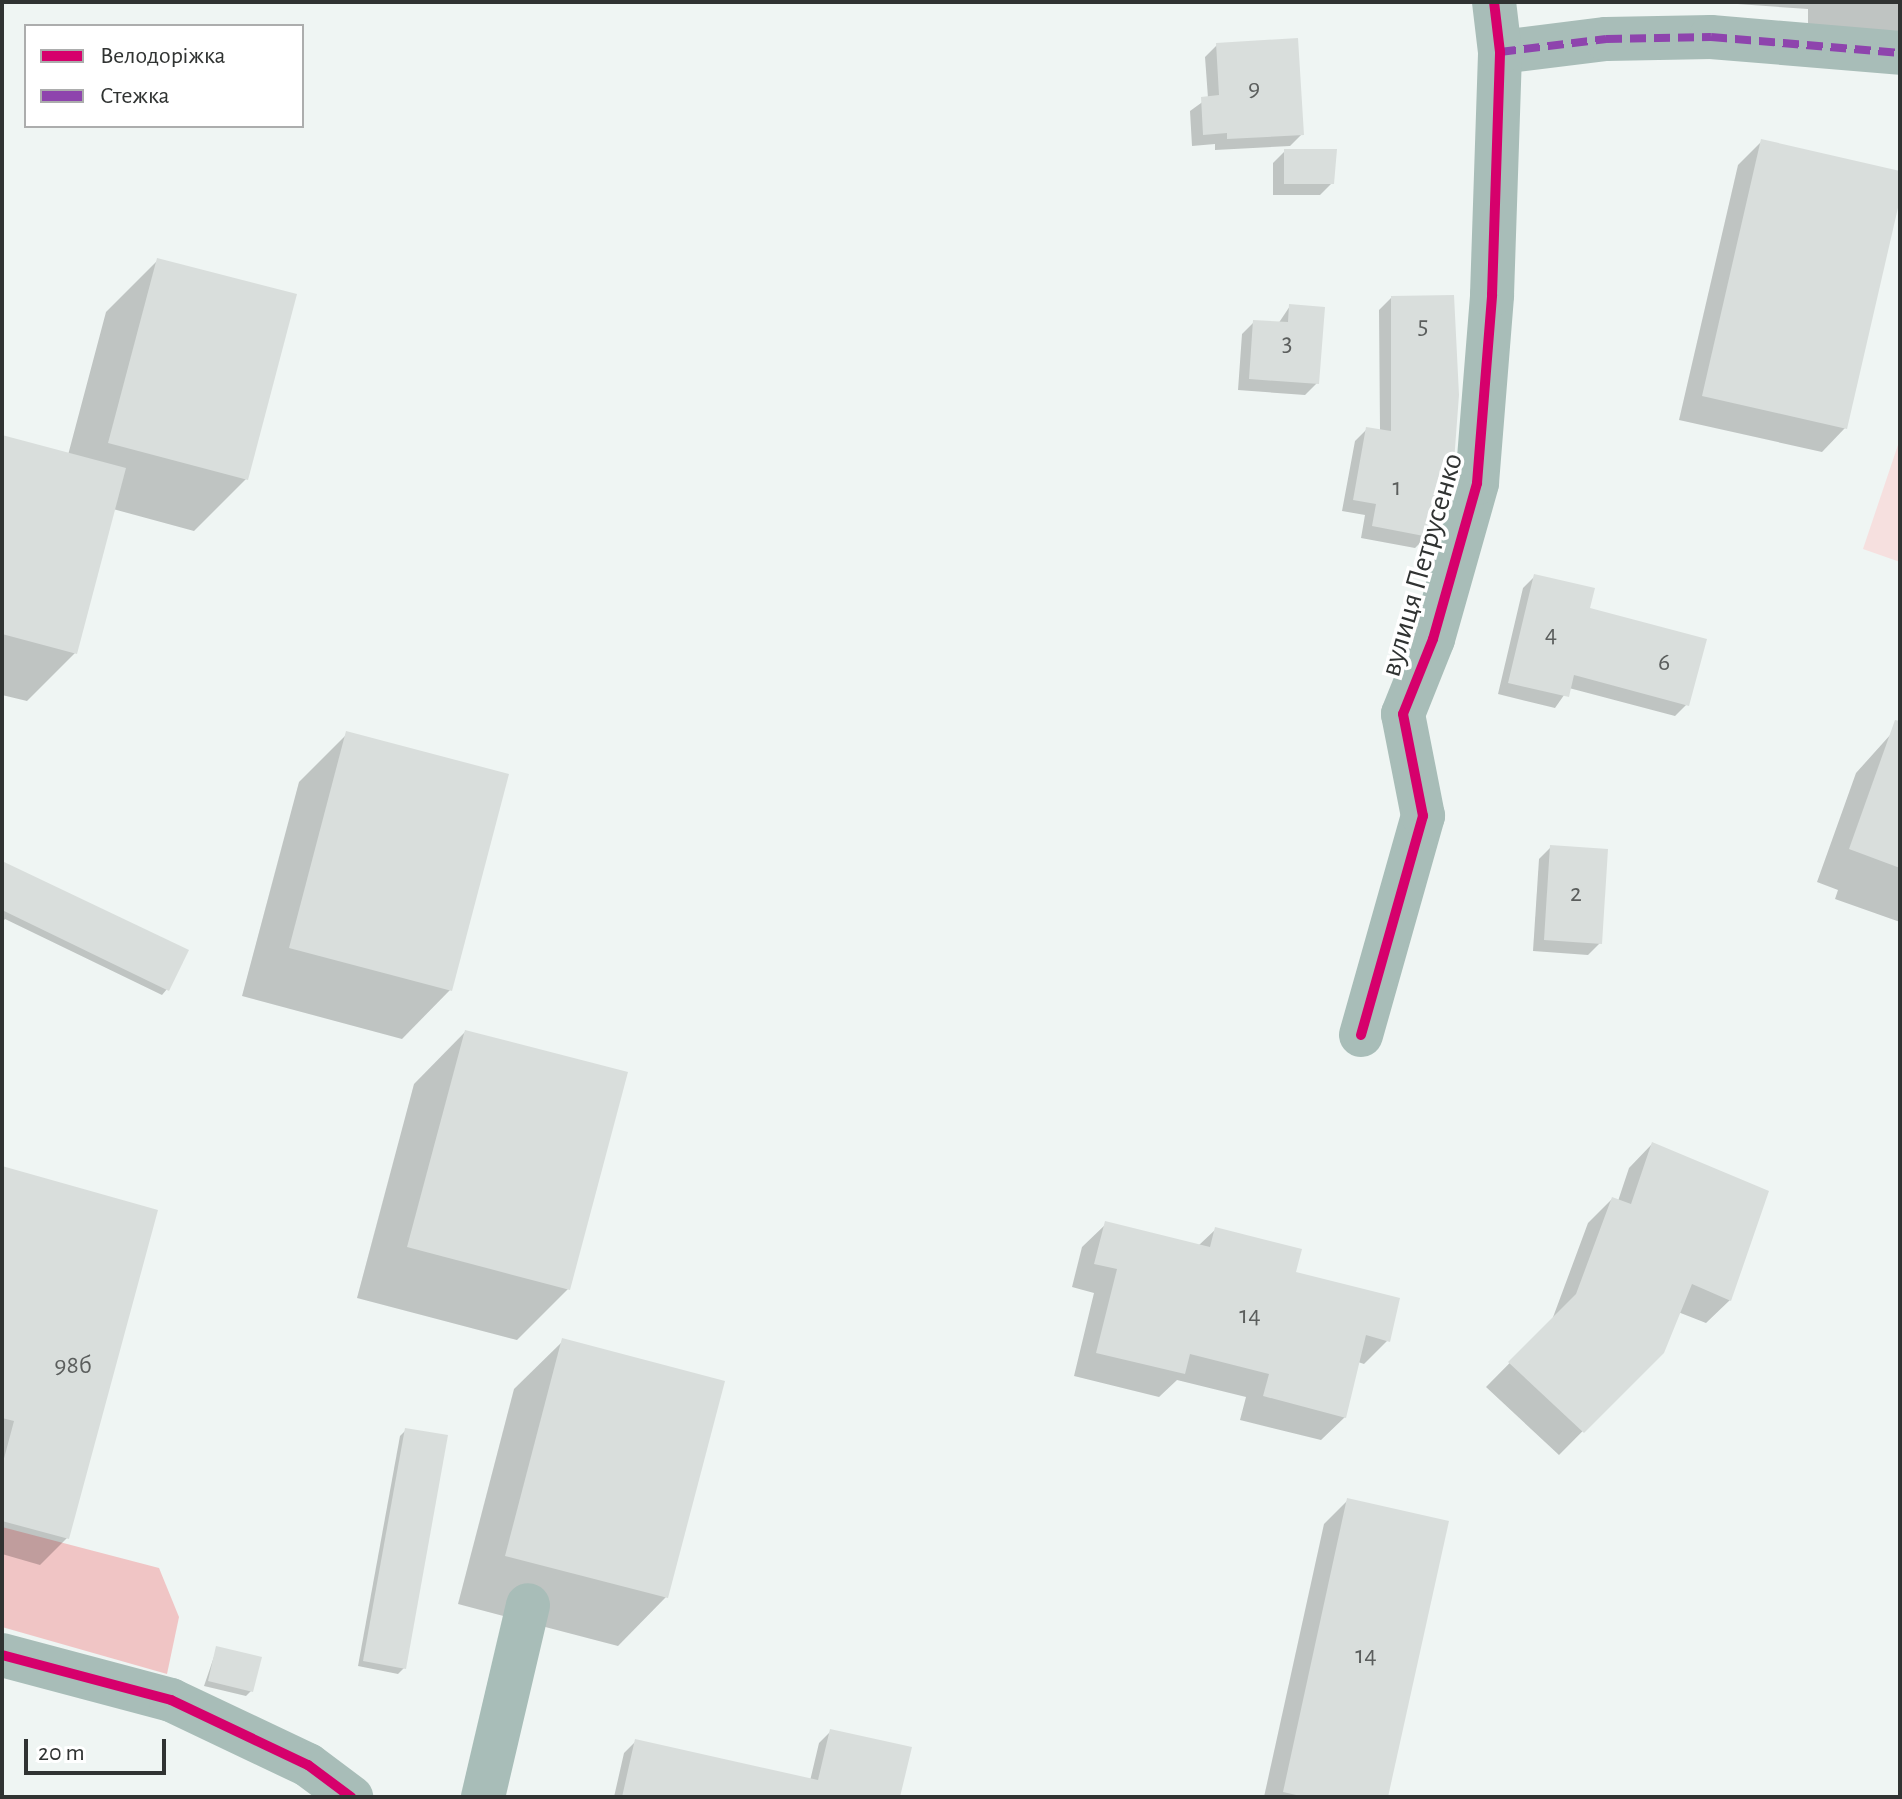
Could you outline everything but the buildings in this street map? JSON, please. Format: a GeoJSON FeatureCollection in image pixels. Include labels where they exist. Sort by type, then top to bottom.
{"type":"FeatureCollection","features":[{"type":"Feature","properties":{"kind":"street","name":"вулиця Петрусенко"},"geometry":{"type":"LineString","coordinates":[[1361,1035],[1423,816],[1403,714],[1433,639],[1477,483],[1492,295],[1500,52],[1494,2]]}},
{"type":"Feature","properties":{"kind":"street"},"geometry":{"type":"LineString","coordinates":[[1500,52],[1606,39],[1711,37],[1900,53]]}},
{"type":"Feature","properties":{"kind":"street"},"geometry":{"type":"LineString","coordinates":[[483,1797],[528,1605]]}},
{"type":"Feature","properties":{"kind":"street"},"geometry":{"type":"LineString","coordinates":[[2,1655],[171,1700],[308,1765],[351,1797]]}},
{"type":"Feature","properties":{"kind":"shaded area"},"geometry":{"type":"Polygon","coordinates":[[[1900,439],[1900,562],[1863,549],[1900,439]]]}},
{"type":"Feature","properties":{"kind":"shaded area"},"geometry":{"type":"Polygon","coordinates":[[[2,1527],[159,1568],[179,1617],[167,1674],[2,1627],[2,1527]]]}},
{"type":"Feature","properties":{"kind":"marked path"},"geometry":{"type":"LineString","coordinates":[[1500,52],[1606,39],[1711,37],[1900,53]]}},
{"type":"Feature","properties":{"kind":"cycle path"},"geometry":{"type":"LineString","coordinates":[[1361,1035],[1423,816],[1403,714],[1433,639],[1477,483],[1492,295],[1500,52],[1494,2]]}},
{"type":"Feature","properties":{"kind":"cycle path"},"geometry":{"type":"LineString","coordinates":[[2,1655],[171,1700],[308,1765],[351,1797]]}}]}
